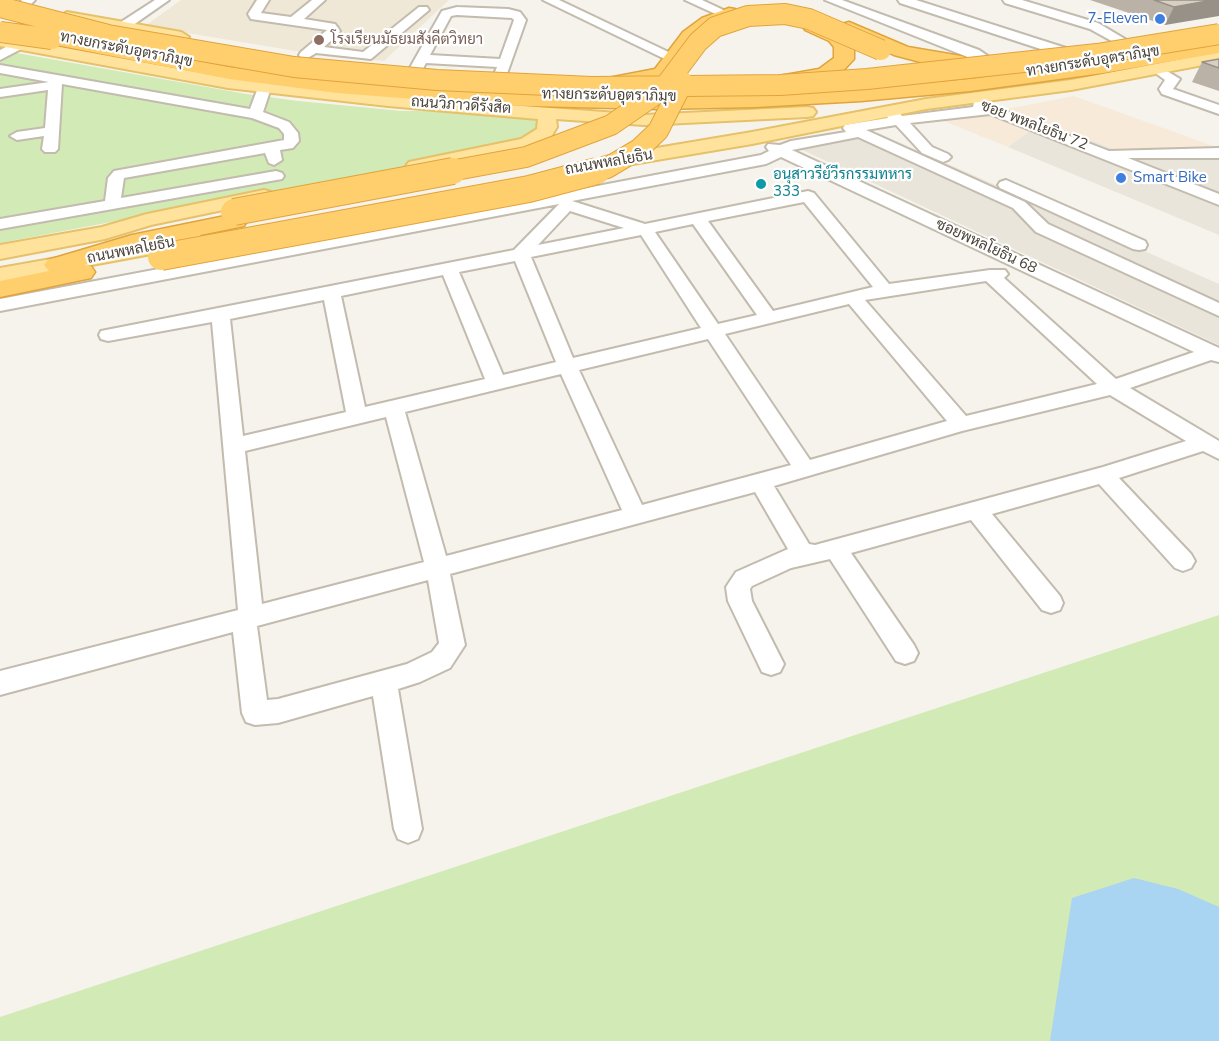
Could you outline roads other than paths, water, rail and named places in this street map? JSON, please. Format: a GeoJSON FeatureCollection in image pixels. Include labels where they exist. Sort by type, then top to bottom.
{"type":"FeatureCollection","features":[{"type":"Feature","properties":{"kind":"highway"},"geometry":{"type":"LineString","coordinates":[[610,83],[662,73],[690,36],[708,22],[726,14],[775,7],[827,17],[901,51],[928,58],[961,62]]}},
{"type":"Feature","properties":{"kind":"highway","name":"ทางยกระดับอุตราภิมุข"},"geometry":{"type":"LineString","coordinates":[[10,9],[231,69],[357,84],[504,94],[660,98],[813,93],[946,82],[1092,62],[1219,41]]}},
{"type":"Feature","properties":{"kind":"highway","name":"ถนนวิภาวดีรังสิต"},"geometry":{"type":"LineString","coordinates":[[10,9],[267,60],[358,68],[418,66],[502,71],[610,83],[781,81]]}},
{"type":"Feature","properties":{"kind":"highway"},"geometry":{"type":"LineString","coordinates":[[57,265],[132,242],[235,216],[526,157],[560,146],[611,125],[637,109],[662,90],[698,42],[715,27],[748,16],[785,14],[809,19],[881,50],[919,63],[1040,55]]}},
{"type":"Feature","properties":{"kind":"highway"},"geometry":{"type":"LineString","coordinates":[[0,289],[529,189],[607,168],[639,149],[658,131],[683,82],[708,45],[725,32],[752,22],[781,19],[808,24],[836,37],[844,46],[844,59],[833,70],[781,81]]}},
{"type":"Feature","properties":{"kind":"highway"},"geometry":{"type":"LineString","coordinates":[[781,81],[951,70],[1219,26]]}},
{"type":"Feature","properties":{"kind":"highway"},"geometry":{"type":"LineString","coordinates":[[0,29],[109,35]]}},
{"type":"Feature","properties":{"kind":"highway","name":"ถนนวิภาวดีรังสิต"},"geometry":{"type":"LineString","coordinates":[[0,29],[229,73],[410,94],[490,99],[657,103],[849,96],[970,85],[1093,69],[1219,47]]}},
{"type":"Feature","properties":{"kind":"highway","name":"ทางยกระดับอุตราภิมุข"},"geometry":{"type":"LineString","coordinates":[[109,35],[239,59],[359,74],[511,84],[686,87],[780,85],[950,72],[1097,54],[1219,34]]}},
{"type":"Feature","properties":{"kind":"highway"},"geometry":{"type":"LineString","coordinates":[[229,73],[293,92]]}},
{"type":"Feature","properties":{"kind":"highway"},"geometry":{"type":"LineString","coordinates":[[105,233],[235,216],[526,165],[562,156],[591,146],[635,123],[657,108],[683,82]]}},
{"type":"Feature","properties":{"kind":"main road","name":"ถนนวิภาวดีรังสิต"},"geometry":{"type":"LineString","coordinates":[[10,9],[109,35],[307,54],[358,68]]}},
{"type":"Feature","properties":{"kind":"main road","name":"ถนนวิภาวดีรังสิต"},"geometry":{"type":"LineString","coordinates":[[0,41],[164,72],[293,92],[541,113],[644,120],[694,119],[926,104]]}},
{"type":"Feature","properties":{"kind":"main road","name":"ถนนพหลโยธิน"},"geometry":{"type":"LineString","coordinates":[[0,275],[837,122],[895,116],[926,104],[1071,85],[1219,57]]}},
{"type":"Feature","properties":{"kind":"main road","name":"ถนนพหลโยธิน"},"geometry":{"type":"LineString","coordinates":[[0,252],[105,233],[147,219],[278,185],[527,144],[549,127],[547,117],[541,113]]}},
{"type":"Feature","properties":{"kind":"main road"},"geometry":{"type":"LineString","coordinates":[[527,144],[585,131],[605,133],[611,142],[603,155],[590,166]]}},
{"type":"Feature","properties":{"kind":"street"},"geometry":{"type":"LineString","coordinates":[[109,35],[163,0]]}},
{"type":"Feature","properties":{"kind":"street"},"geometry":{"type":"LineString","coordinates":[[263,0],[255,16],[333,29],[334,32],[307,54]]}},
{"type":"Feature","properties":{"kind":"street"},"geometry":{"type":"LineString","coordinates":[[294,21],[319,0]]}},
{"type":"Feature","properties":{"kind":"street"},"geometry":{"type":"LineString","coordinates":[[549,0],[674,58]]}},
{"type":"Feature","properties":{"kind":"street"},"geometry":{"type":"LineString","coordinates":[[691,0],[726,14]]}},
{"type":"Feature","properties":{"kind":"street"},"geometry":{"type":"LineString","coordinates":[[831,0],[985,59]]}},
{"type":"Feature","properties":{"kind":"street"},"geometry":{"type":"LineString","coordinates":[[904,0],[1064,52]]}},
{"type":"Feature","properties":{"kind":"street"},"geometry":{"type":"LineString","coordinates":[[1009,0],[1049,13],[1071,25],[1094,26],[1112,22]]}},
{"type":"Feature","properties":{"kind":"street"},"geometry":{"type":"LineString","coordinates":[[1049,13],[1071,3]]}},
{"type":"Feature","properties":{"kind":"street"},"geometry":{"type":"LineString","coordinates":[[923,6],[907,17],[1010,56]]}},
{"type":"Feature","properties":{"kind":"street"},"geometry":{"type":"LineString","coordinates":[[307,54],[366,56],[423,10]]}},
{"type":"Feature","properties":{"kind":"street"},"geometry":{"type":"LineString","coordinates":[[418,66],[446,14],[457,11],[508,13],[519,18],[502,71]]}},
{"type":"Feature","properties":{"kind":"street"},"geometry":{"type":"LineString","coordinates":[[1094,26],[1124,42]]}},
{"type":"Feature","properties":{"kind":"street"},"geometry":{"type":"LineString","coordinates":[[0,56],[18,45]]}},
{"type":"Feature","properties":{"kind":"street"},"geometry":{"type":"LineString","coordinates":[[0,69],[56,82],[199,103],[255,114],[284,125],[291,133],[292,141],[288,145],[119,174],[116,178],[112,205]]}},
{"type":"Feature","properties":{"kind":"street"},"geometry":{"type":"LineString","coordinates":[[1157,69],[1173,79],[1167,91],[1219,110]]}},
{"type":"Feature","properties":{"kind":"street"},"geometry":{"type":"LineString","coordinates":[[0,93],[56,82]]}},
{"type":"Feature","properties":{"kind":"street"},"geometry":{"type":"LineString","coordinates":[[50,149],[56,82]]}},
{"type":"Feature","properties":{"kind":"street"},"geometry":{"type":"LineString","coordinates":[[255,114],[264,88]]}},
{"type":"Feature","properties":{"kind":"street","name":"ซอย พหลโยธิน 72"},"geometry":{"type":"LineString","coordinates":[[963,99],[1219,200]]}},
{"type":"Feature","properties":{"kind":"street"},"geometry":{"type":"LineString","coordinates":[[199,103],[199,122]]}},
{"type":"Feature","properties":{"kind":"street"},"geometry":{"type":"LineString","coordinates":[[0,304],[565,202],[766,159],[791,145],[852,135],[860,126],[895,116],[992,110]]}},
{"type":"Feature","properties":{"kind":"street"},"geometry":{"type":"LineString","coordinates":[[895,116],[927,150],[1139,245]]}},
{"type":"Feature","properties":{"kind":"street"},"geometry":{"type":"LineString","coordinates":[[837,122],[1019,205],[1042,228],[1219,310]]}},
{"type":"Feature","properties":{"kind":"street"},"geometry":{"type":"LineString","coordinates":[[17,136],[51,131]]}},
{"type":"Feature","properties":{"kind":"street","name":"ซอยพหลโยธิน 68"},"geometry":{"type":"LineString","coordinates":[[752,138],[1216,355]]}},
{"type":"Feature","properties":{"kind":"street"},"geometry":{"type":"LineString","coordinates":[[0,224],[112,205],[278,185],[272,147]]}},
{"type":"Feature","properties":{"kind":"street"},"geometry":{"type":"LineString","coordinates":[[1104,154],[1219,153]]}},
{"type":"Feature","properties":{"kind":"street"},"geometry":{"type":"LineString","coordinates":[[108,335],[220,315],[808,196],[885,290]]}},
{"type":"Feature","properties":{"kind":"street"},"geometry":{"type":"LineString","coordinates":[[565,202],[645,229],[804,468]]}},
{"type":"Feature","properties":{"kind":"street"},"geometry":{"type":"LineString","coordinates":[[521,253],[565,202]]}},
{"type":"Feature","properties":{"kind":"street"},"geometry":{"type":"LineString","coordinates":[[697,218],[769,318]]}},
{"type":"Feature","properties":{"kind":"street"},"geometry":{"type":"LineString","coordinates":[[521,253],[567,366],[635,513]]}},
{"type":"Feature","properties":{"kind":"street"},"geometry":{"type":"LineString","coordinates":[[449,268],[497,383]]}},
{"type":"Feature","properties":{"kind":"street"},"geometry":{"type":"LineString","coordinates":[[234,446],[885,290],[995,274],[1113,387],[1212,447]]}},
{"type":"Feature","properties":{"kind":"street"},"geometry":{"type":"LineString","coordinates":[[331,291],[357,417]]}},
{"type":"Feature","properties":{"kind":"street"},"geometry":{"type":"LineString","coordinates":[[853,298],[962,424]]}},
{"type":"Feature","properties":{"kind":"street"},"geometry":{"type":"LineString","coordinates":[[220,315],[234,446],[255,713],[278,711],[411,674],[441,660],[452,645],[437,567],[394,408]]}},
{"type":"Feature","properties":{"kind":"street"},"geometry":{"type":"LineString","coordinates":[[0,684],[635,513],[760,482],[962,424],[1113,387],[1216,355]]}},
{"type":"Feature","properties":{"kind":"street"},"geometry":{"type":"LineString","coordinates":[[771,664],[740,601],[738,587],[744,579],[787,560],[826,552],[1212,447]]}},
{"type":"Feature","properties":{"kind":"street"},"geometry":{"type":"LineString","coordinates":[[1103,475],[1183,561]]}},
{"type":"Feature","properties":{"kind":"street"},"geometry":{"type":"LineString","coordinates":[[760,482],[802,552],[826,552]]}},
{"type":"Feature","properties":{"kind":"street"},"geometry":{"type":"LineString","coordinates":[[976,510],[1051,603]]}},
{"type":"Feature","properties":{"kind":"street"},"geometry":{"type":"LineString","coordinates":[[826,552],[905,653]]}},
{"type":"Feature","properties":{"kind":"street"},"geometry":{"type":"LineString","coordinates":[[384,681],[408,829]]}},
{"type":"Feature","properties":{"kind":"water"},"geometry":{"type":"Polygon","coordinates":[[[1134,878],[1178,889],[1219,907],[1219,1041],[1050,1041],[1072,898],[1134,878]]]}},
{"type":"Feature","properties":{"kind":"place","name":"7-Eleven"},"geometry":{"type":"Point","coordinates":[1160,19]}},
{"type":"Feature","properties":{"kind":"place","name":"โรงเรียนมัธยมสังคีตวิทยา"},"geometry":{"type":"Point","coordinates":[319,40]}},
{"type":"Feature","properties":{"kind":"place","name":"Smart Bike"},"geometry":{"type":"Point","coordinates":[1121,178]}},
{"type":"Feature","properties":{"kind":"place","name":"อนุสาวรีย์วีรกรรมทหาร 333"},"geometry":{"type":"Point","coordinates":[761,184]}}]}
